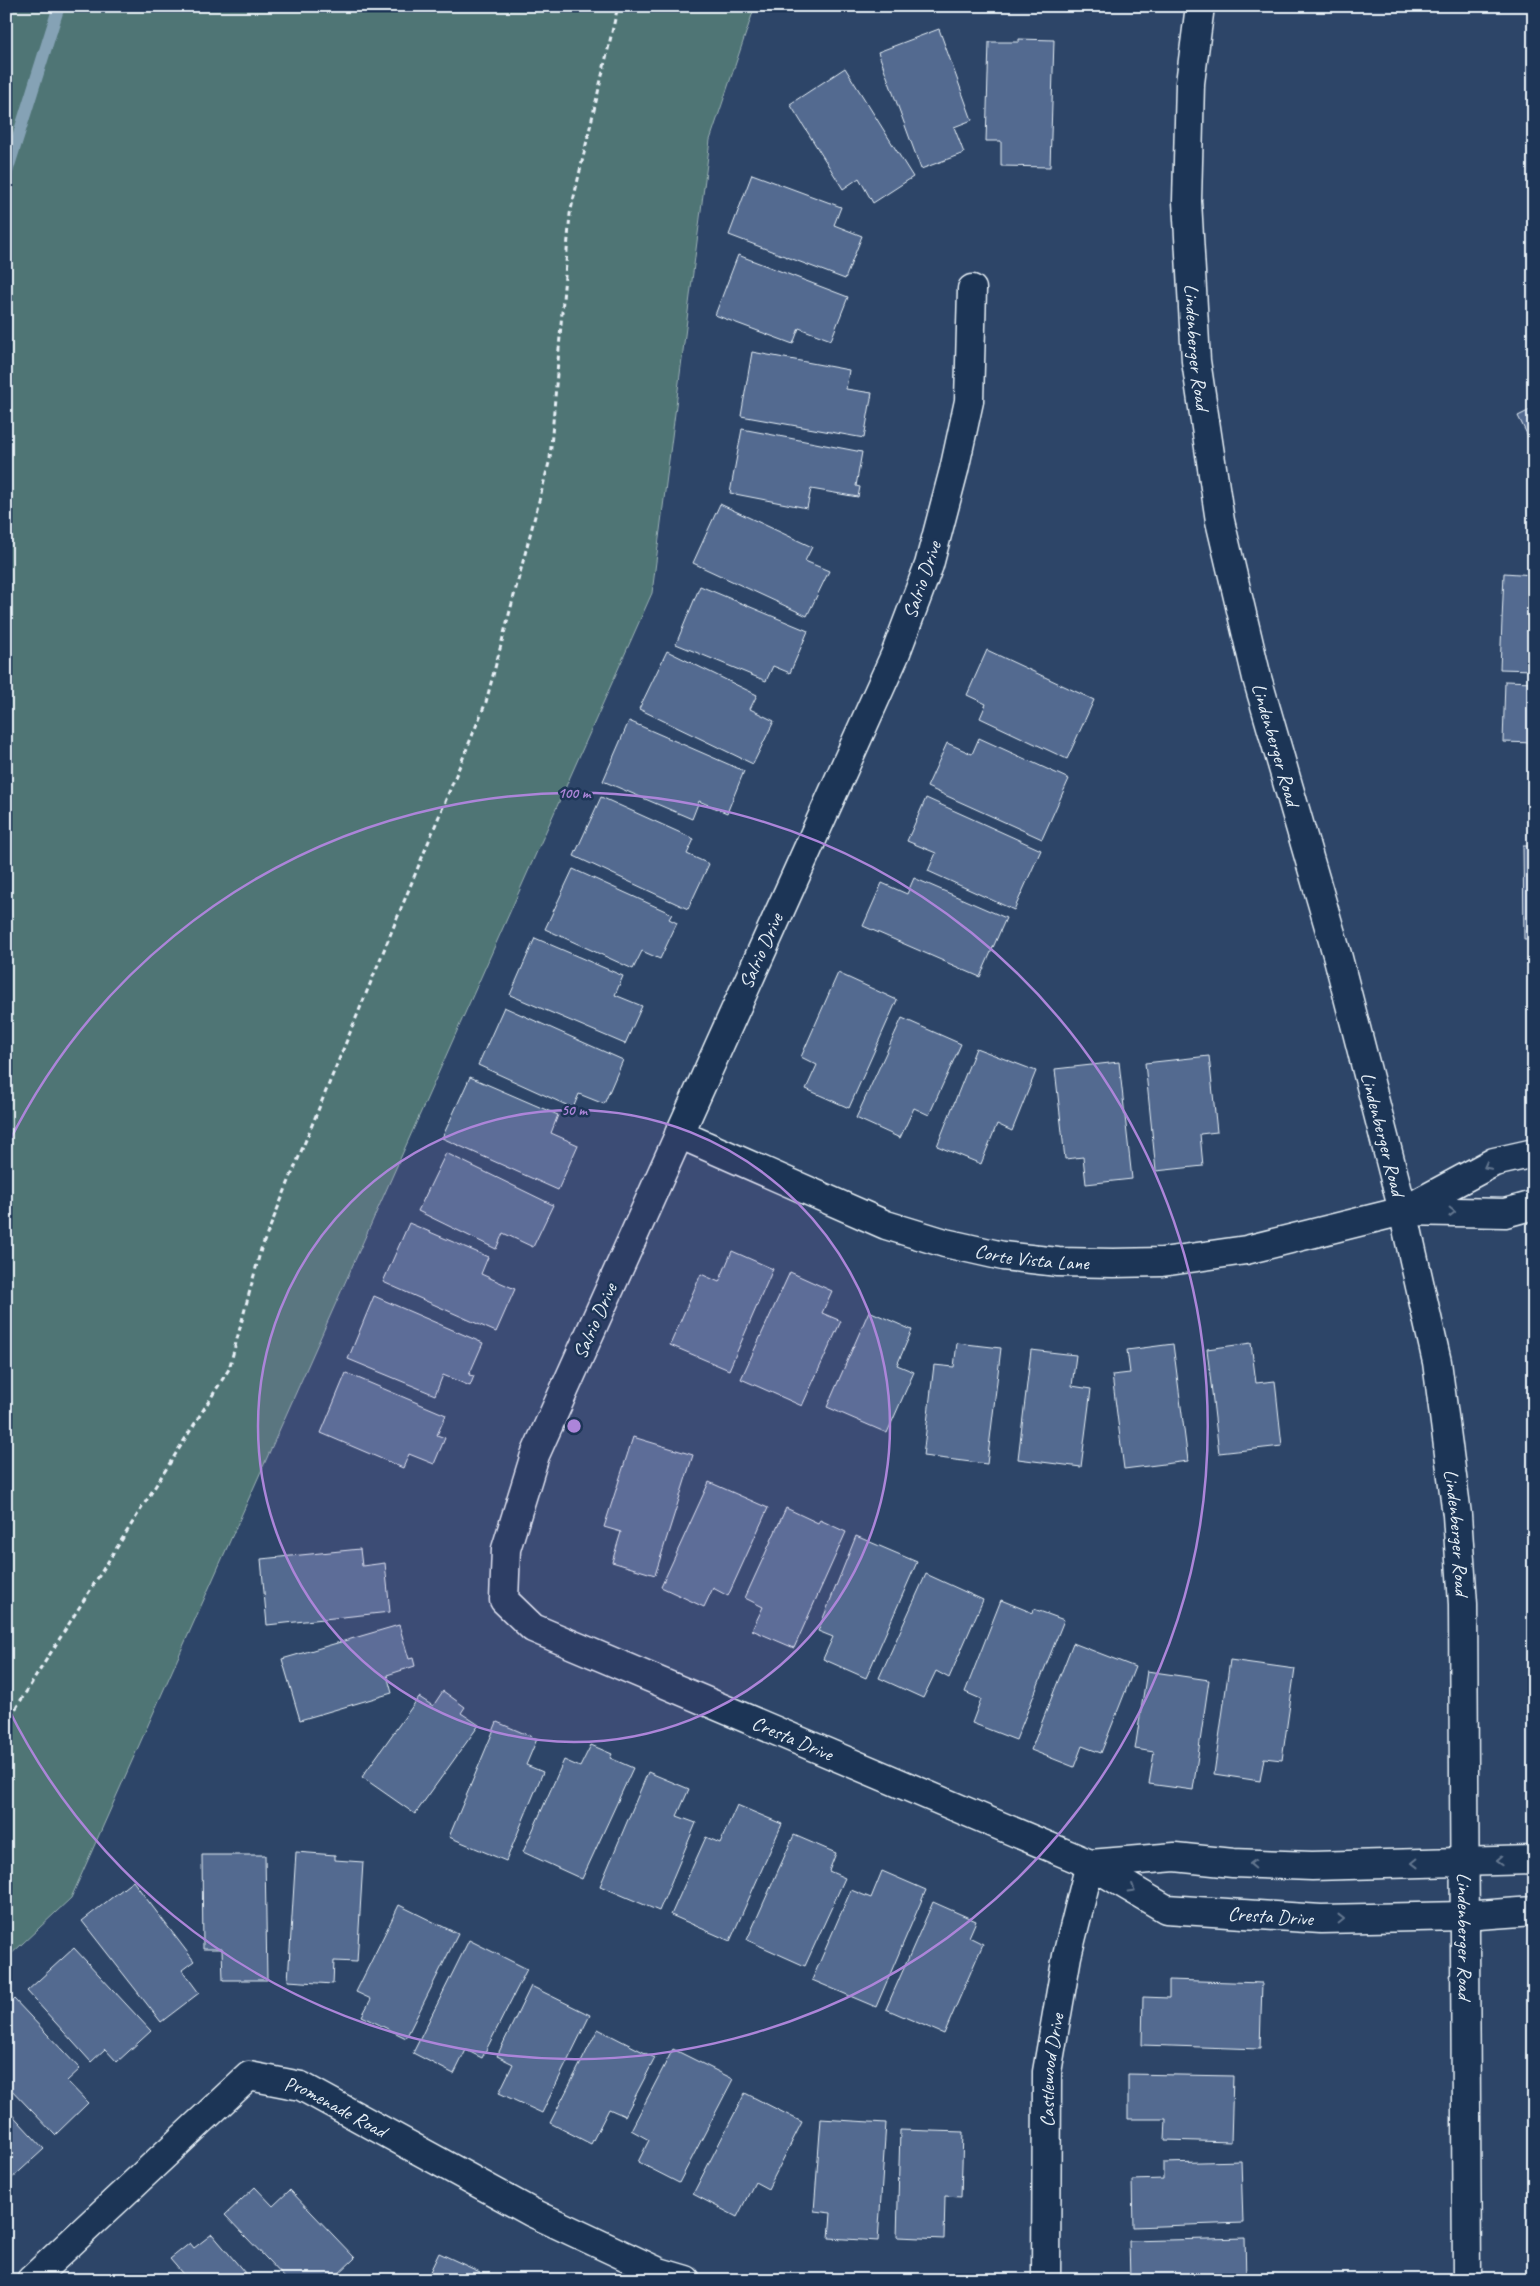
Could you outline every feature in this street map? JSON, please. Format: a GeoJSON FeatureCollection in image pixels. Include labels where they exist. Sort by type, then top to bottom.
{"type":"FeatureCollection","features":[{"type":"Feature","properties":{"kind":"street","name":"Lindenberger Road"},"geometry":{"type":"LineString","coordinates":[[1200,6],[1190,83],[1187,201],[1196,361],[1220,521],[1257,678],[1338,958],[1403,1211],[1437,1362],[1457,1516],[1463,1604],[1467,2280]]}},
{"type":"Feature","properties":{"kind":"street","name":"Salrio Drive"},"geometry":{"type":"LineString","coordinates":[[504,1600],[506,1549],[536,1455],[895,655],[929,565],[954,470],[968,400],[972,289]]}},
{"type":"Feature","properties":{"kind":"street","name":"Corte Vista Lane"},"geometry":{"type":"LineString","coordinates":[[679,1134],[886,1225],[945,1243],[1012,1257],[1058,1262],[1162,1262],[1246,1250],[1403,1211]]}},
{"type":"Feature","properties":{"kind":"street"},"geometry":{"type":"LineString","coordinates":[[1403,1211],[1494,1162],[1534,1153]]}},
{"type":"Feature","properties":{"kind":"street"},"geometry":{"type":"LineString","coordinates":[[1403,1211],[1506,1213],[1534,1205]]}},
{"type":"Feature","properties":{"kind":"street","name":"Cresta Drive"},"geometry":{"type":"LineString","coordinates":[[504,1600],[533,1628],[1090,1864],[1166,1909],[1321,1919],[1464,1916],[1534,1911]]}},
{"type":"Feature","properties":{"kind":"street","name":"Cresta Drive"},"geometry":{"type":"LineString","coordinates":[[1090,1864],[1174,1857],[1233,1863],[1312,1866],[1534,1860]]}},
{"type":"Feature","properties":{"kind":"street","name":"Castlewood Drive"},"geometry":{"type":"LineString","coordinates":[[1046,2280],[1047,2072],[1067,1956],[1090,1864]]}},
{"type":"Feature","properties":{"kind":"street","name":"Promenade Road"},"geometry":{"type":"LineString","coordinates":[[31,2280],[249,2076],[301,2086],[531,2212],[659,2272],[686,2280]]}},
{"type":"Feature","properties":{"kind":"path"},"geometry":{"type":"LineString","coordinates":[[6,1724],[229,1369],[261,1249],[486,702],[550,459],[570,214],[618,6]]}},
{"type":"Feature","properties":{"kind":"green space"},"geometry":{"type":"Polygon","coordinates":[[[6,6],[755,6],[710,140],[652,593],[71,1898],[6,1959],[6,6]]]}},
{"type":"Feature","properties":{"kind":"building"},"geometry":{"type":"Polygon","coordinates":[[[939,29],[972,120],[954,127],[964,153],[921,169],[878,52],[939,29]]]}},
{"type":"Feature","properties":{"kind":"building"},"geometry":{"type":"Polygon","coordinates":[[[1019,39],[1054,40],[1050,167],[1001,166],[1001,141],[986,141],[989,42],[1019,42],[1019,39]]]}},
{"type":"Feature","properties":{"kind":"building"},"geometry":{"type":"Polygon","coordinates":[[[845,68],[913,177],[873,203],[859,178],[843,189],[790,104],[845,68]]]}},
{"type":"Feature","properties":{"kind":"building"},"geometry":{"type":"Polygon","coordinates":[[[752,174],[841,207],[834,225],[862,236],[845,279],[729,235],[752,174]]]}},
{"type":"Feature","properties":{"kind":"building"},"geometry":{"type":"Polygon","coordinates":[[[738,255],[848,297],[831,340],[799,328],[793,344],[715,315],[738,255]]]}},
{"type":"Feature","properties":{"kind":"building"},"geometry":{"type":"Polygon","coordinates":[[[752,352],[849,370],[846,389],[872,393],[864,438],[741,416],[752,352]]]}},
{"type":"Feature","properties":{"kind":"building"},"geometry":{"type":"Polygon","coordinates":[[[1534,408],[1534,448],[1518,416],[1534,408]]]}},
{"type":"Feature","properties":{"kind":"building"},"geometry":{"type":"Polygon","coordinates":[[[742,429],[862,452],[856,486],[860,487],[858,497],[811,489],[807,508],[730,493],[742,429]]]}},
{"type":"Feature","properties":{"kind":"building"},"geometry":{"type":"Polygon","coordinates":[[[720,504],[812,547],[805,561],[829,571],[807,616],[693,563],[720,504]]]}},
{"type":"Feature","properties":{"kind":"building"},"geometry":{"type":"Polygon","coordinates":[[[1504,573],[1534,575],[1534,670],[1500,669],[1504,573]]]}},
{"type":"Feature","properties":{"kind":"building"},"geometry":{"type":"Polygon","coordinates":[[[700,586],[808,631],[790,673],[773,666],[766,681],[676,644],[700,586]]]}},
{"type":"Feature","properties":{"kind":"building"},"geometry":{"type":"Polygon","coordinates":[[[987,650],[1094,700],[1067,759],[980,718],[986,704],[967,695],[987,650]]]}},
{"type":"Feature","properties":{"kind":"building"},"geometry":{"type":"Polygon","coordinates":[[[667,651],[757,695],[750,709],[774,721],[753,764],[639,709],[667,651]]]}},
{"type":"Feature","properties":{"kind":"building"},"geometry":{"type":"Polygon","coordinates":[[[1505,681],[1534,682],[1534,743],[1503,742],[1505,681]]]}},
{"type":"Feature","properties":{"kind":"building"},"geometry":{"type":"Polygon","coordinates":[[[629,721],[744,771],[727,813],[699,801],[692,819],[603,781],[629,721]]]}},
{"type":"Feature","properties":{"kind":"building"},"geometry":{"type":"Polygon","coordinates":[[[979,738],[1069,779],[1042,839],[927,787],[947,743],[972,754],[979,738]]]}},
{"type":"Feature","properties":{"kind":"building"},"geometry":{"type":"Polygon","coordinates":[[[601,797],[694,839],[687,854],[709,864],[688,909],[574,856],[601,797]]]}},
{"type":"Feature","properties":{"kind":"building"},"geometry":{"type":"Polygon","coordinates":[[[926,798],[1041,850],[1014,910],[928,871],[936,853],[907,841],[926,798]]]}},
{"type":"Feature","properties":{"kind":"building"},"geometry":{"type":"Polygon","coordinates":[[[1523,846],[1534,846],[1534,939],[1524,939],[1523,846]]]}},
{"type":"Feature","properties":{"kind":"building"},"geometry":{"type":"Polygon","coordinates":[[[573,869],[672,914],[669,919],[677,923],[660,959],[642,951],[633,969],[545,929],[573,869]]]}},
{"type":"Feature","properties":{"kind":"building"},"geometry":{"type":"Polygon","coordinates":[[[914,878],[1006,918],[980,977],[863,926],[882,883],[907,894],[914,878]]]}},
{"type":"Feature","properties":{"kind":"building"},"geometry":{"type":"Polygon","coordinates":[[[535,938],[623,976],[615,995],[642,1006],[625,1044],[510,995],[535,938]]]}},
{"type":"Feature","properties":{"kind":"building"},"geometry":{"type":"Polygon","coordinates":[[[1534,964],[1534,1003],[1529,965],[1534,964]]]}},
{"type":"Feature","properties":{"kind":"building"},"geometry":{"type":"Polygon","coordinates":[[[838,973],[897,1000],[849,1108],[806,1089],[817,1065],[801,1057],[838,973]]]}},
{"type":"Feature","properties":{"kind":"building"},"geometry":{"type":"Polygon","coordinates":[[[504,1007],[623,1060],[604,1104],[579,1094],[573,1108],[478,1065],[504,1007]]]}},
{"type":"Feature","properties":{"kind":"building"},"geometry":{"type":"Polygon","coordinates":[[[902,1018],[961,1044],[929,1115],[914,1108],[900,1138],[856,1118],[902,1018]]]}},
{"type":"Feature","properties":{"kind":"building"},"geometry":{"type":"Polygon","coordinates":[[[976,1048],[1036,1071],[1012,1131],[997,1124],[981,1164],[937,1146],[976,1048]]]}},
{"type":"Feature","properties":{"kind":"building"},"geometry":{"type":"Polygon","coordinates":[[[1209,1056],[1217,1132],[1200,1134],[1203,1166],[1156,1171],[1145,1063],[1209,1056]]]}},
{"type":"Feature","properties":{"kind":"building"},"geometry":{"type":"Polygon","coordinates":[[[1119,1062],[1132,1179],[1086,1184],[1083,1157],[1065,1159],[1055,1069],[1119,1062]]]}},
{"type":"Feature","properties":{"kind":"building"},"geometry":{"type":"Polygon","coordinates":[[[470,1077],[558,1115],[551,1133],[578,1145],[558,1190],[442,1138],[470,1077]]]}},
{"type":"Feature","properties":{"kind":"building"},"geometry":{"type":"Polygon","coordinates":[[[446,1153],[553,1205],[533,1247],[503,1233],[496,1249],[418,1211],[446,1153]]]}},
{"type":"Feature","properties":{"kind":"building"},"geometry":{"type":"Polygon","coordinates":[[[409,1223],[488,1257],[481,1274],[515,1289],[496,1332],[383,1282],[409,1223]]]}},
{"type":"Feature","properties":{"kind":"building"},"geometry":{"type":"Polygon","coordinates":[[[732,1251],[773,1269],[729,1370],[670,1345],[701,1274],[719,1282],[732,1251]]]}},
{"type":"Feature","properties":{"kind":"building"},"geometry":{"type":"Polygon","coordinates":[[[790,1272],[832,1291],[822,1313],[841,1321],[802,1406],[741,1379],[790,1272]]]}},
{"type":"Feature","properties":{"kind":"building"},"geometry":{"type":"Polygon","coordinates":[[[374,1296],[483,1343],[469,1375],[474,1376],[470,1386],[443,1375],[435,1395],[348,1359],[374,1296]]]}},
{"type":"Feature","properties":{"kind":"building"},"geometry":{"type":"Polygon","coordinates":[[[869,1311],[912,1330],[897,1365],[914,1372],[887,1433],[827,1407],[869,1311]]]}},
{"type":"Feature","properties":{"kind":"building"},"geometry":{"type":"Polygon","coordinates":[[[957,1343],[1001,1348],[987,1464],[923,1456],[934,1365],[954,1367],[957,1343]]]}},
{"type":"Feature","properties":{"kind":"building"},"geometry":{"type":"Polygon","coordinates":[[[1251,1343],[1256,1383],[1275,1381],[1282,1446],[1219,1453],[1207,1349],[1251,1343]]]}},
{"type":"Feature","properties":{"kind":"building"},"geometry":{"type":"Polygon","coordinates":[[[1173,1344],[1188,1461],[1124,1469],[1112,1375],[1130,1373],[1127,1350],[1173,1344]]]}},
{"type":"Feature","properties":{"kind":"building"},"geometry":{"type":"Polygon","coordinates":[[[1031,1350],[1076,1355],[1072,1386],[1091,1389],[1081,1467],[1018,1459],[1031,1350]]]}},
{"type":"Feature","properties":{"kind":"building"},"geometry":{"type":"Polygon","coordinates":[[[346,1373],[446,1415],[437,1435],[445,1438],[434,1464],[409,1454],[403,1468],[321,1433],[346,1373]]]}},
{"type":"Feature","properties":{"kind":"building"},"geometry":{"type":"Polygon","coordinates":[[[633,1437],[693,1455],[655,1575],[612,1562],[621,1532],[604,1527],[633,1437]]]}},
{"type":"Feature","properties":{"kind":"building"},"geometry":{"type":"Polygon","coordinates":[[[709,1482],[768,1508],[728,1596],[713,1588],[704,1607],[661,1587],[709,1482]]]}},
{"type":"Feature","properties":{"kind":"building"},"geometry":{"type":"Polygon","coordinates":[[[786,1508],[818,1523],[820,1520],[846,1532],[794,1648],[752,1630],[763,1607],[745,1598],[786,1508]]]}},
{"type":"Feature","properties":{"kind":"building"},"geometry":{"type":"Polygon","coordinates":[[[856,1536],[917,1562],[866,1678],[823,1659],[833,1637],[818,1631],[856,1536]]]}},
{"type":"Feature","properties":{"kind":"building"},"geometry":{"type":"Polygon","coordinates":[[[360,1549],[362,1566],[385,1563],[390,1612],[267,1625],[261,1559],[360,1549]]]}},
{"type":"Feature","properties":{"kind":"building"},"geometry":{"type":"Polygon","coordinates":[[[926,1574],[983,1600],[949,1678],[936,1671],[923,1698],[879,1678],[926,1574]]]}},
{"type":"Feature","properties":{"kind":"building"},"geometry":{"type":"Polygon","coordinates":[[[1001,1600],[1033,1613],[1034,1609],[1064,1620],[1016,1740],[972,1723],[981,1699],[965,1692],[1001,1600]]]}},
{"type":"Feature","properties":{"kind":"building"},"geometry":{"type":"Polygon","coordinates":[[[399,1625],[409,1659],[413,1658],[415,1666],[387,1675],[392,1693],[300,1720],[282,1659],[399,1625]]]}},
{"type":"Feature","properties":{"kind":"building"},"geometry":{"type":"Polygon","coordinates":[[[1073,1643],[1135,1667],[1101,1753],[1082,1746],[1074,1767],[1031,1750],[1073,1643]]]}},
{"type":"Feature","properties":{"kind":"building"},"geometry":{"type":"Polygon","coordinates":[[[1230,1660],[1295,1669],[1282,1760],[1264,1758],[1260,1781],[1214,1774],[1230,1660]]]}},
{"type":"Feature","properties":{"kind":"building"},"geometry":{"type":"Polygon","coordinates":[[[1147,1671],[1209,1680],[1193,1790],[1149,1784],[1154,1752],[1135,1749],[1147,1671]]]}},
{"type":"Feature","properties":{"kind":"building"},"geometry":{"type":"Polygon","coordinates":[[[443,1691],[465,1707],[461,1713],[479,1725],[415,1814],[362,1777],[419,1697],[433,1706],[443,1691]]]}},
{"type":"Feature","properties":{"kind":"building"},"geometry":{"type":"Polygon","coordinates":[[[497,1722],[537,1739],[526,1765],[543,1772],[506,1861],[449,1837],[497,1722]]]}},
{"type":"Feature","properties":{"kind":"building"},"geometry":{"type":"Polygon","coordinates":[[[591,1745],[612,1754],[610,1758],[633,1768],[582,1879],[523,1852],[564,1760],[580,1767],[591,1745]]]}},
{"type":"Feature","properties":{"kind":"building"},"geometry":{"type":"Polygon","coordinates":[[[648,1772],[689,1789],[677,1816],[696,1823],[659,1911],[600,1886],[648,1772]]]}},
{"type":"Feature","properties":{"kind":"building"},"geometry":{"type":"Polygon","coordinates":[[[737,1805],[782,1824],[730,1941],[671,1915],[706,1837],[720,1843],[737,1805]]]}},
{"type":"Feature","properties":{"kind":"building"},"geometry":{"type":"Polygon","coordinates":[[[794,1835],[836,1853],[829,1871],[845,1878],[805,1966],[747,1940],[794,1835]]]}},
{"type":"Feature","properties":{"kind":"building"},"geometry":{"type":"Polygon","coordinates":[[[296,1852],[335,1855],[335,1860],[363,1862],[357,1962],[334,1961],[333,1984],[288,1981],[296,1852]]]}},
{"type":"Feature","properties":{"kind":"building"},"geometry":{"type":"Polygon","coordinates":[[[202,1855],[265,1855],[267,1980],[223,1980],[222,1949],[203,1949],[202,1855]]]}},
{"type":"Feature","properties":{"kind":"building"},"geometry":{"type":"Polygon","coordinates":[[[882,1871],[926,1890],[876,2007],[812,1980],[851,1890],[871,1898],[882,1871]]]}},
{"type":"Feature","properties":{"kind":"building"},"geometry":{"type":"Polygon","coordinates":[[[133,1881],[194,1961],[182,1970],[199,1993],[161,2022],[82,1921],[133,1881]]]}},
{"type":"Feature","properties":{"kind":"building"},"geometry":{"type":"Polygon","coordinates":[[[933,1902],[976,1921],[969,1937],[983,1944],[944,2034],[886,2009],[933,1902]]]}},
{"type":"Feature","properties":{"kind":"building"},"geometry":{"type":"Polygon","coordinates":[[[399,1905],[458,1934],[406,2038],[362,2016],[371,1999],[356,1992],[399,1905]]]}},
{"type":"Feature","properties":{"kind":"building"},"geometry":{"type":"Polygon","coordinates":[[[469,1940],[527,1969],[482,2058],[466,2050],[454,2074],[413,2053],[469,1940]]]}},
{"type":"Feature","properties":{"kind":"building"},"geometry":{"type":"Polygon","coordinates":[[[74,1948],[151,2031],[117,2062],[105,2049],[91,2062],[27,1991],[74,1948]]]}},
{"type":"Feature","properties":{"kind":"building"},"geometry":{"type":"Polygon","coordinates":[[[1169,1980],[1262,1983],[1260,2049],[1142,2045],[1143,1997],[1169,1998],[1169,1980]]]}},
{"type":"Feature","properties":{"kind":"building"},"geometry":{"type":"Polygon","coordinates":[[[531,1986],[590,2015],[542,2113],[499,2093],[513,2064],[497,2056],[531,1986]]]}},
{"type":"Feature","properties":{"kind":"building"},"geometry":{"type":"Polygon","coordinates":[[[14,1999],[80,2069],[67,2081],[88,2103],[55,2135],[6,2084],[6,2007],[14,1999]]]}},
{"type":"Feature","properties":{"kind":"building"},"geometry":{"type":"Polygon","coordinates":[[[598,2029],[655,2058],[625,2116],[609,2109],[591,2144],[550,2123],[598,2029]]]}},
{"type":"Feature","properties":{"kind":"building"},"geometry":{"type":"Polygon","coordinates":[[[673,2049],[733,2079],[679,2183],[638,2162],[649,2140],[631,2130],[673,2049]]]}},
{"type":"Feature","properties":{"kind":"building"},"geometry":{"type":"Polygon","coordinates":[[[1128,2074],[1233,2076],[1231,2142],[1165,2140],[1166,2119],[1128,2119],[1128,2074]]]}},
{"type":"Feature","properties":{"kind":"building"},"geometry":{"type":"Polygon","coordinates":[[[745,2093],[802,2122],[768,2189],[755,2182],[737,2217],[693,2194],[745,2093]]]}},
{"type":"Feature","properties":{"kind":"building"},"geometry":{"type":"Polygon","coordinates":[[[6,2108],[44,2149],[10,2180],[6,2176],[6,2108]]]}},
{"type":"Feature","properties":{"kind":"building"},"geometry":{"type":"Polygon","coordinates":[[[821,2119],[886,2123],[878,2241],[829,2238],[831,2213],[814,2211],[821,2119]]]}},
{"type":"Feature","properties":{"kind":"building"},"geometry":{"type":"Polygon","coordinates":[[[900,2130],[963,2132],[961,2197],[945,2196],[944,2239],[897,2237],[900,2130]]]}},
{"type":"Feature","properties":{"kind":"building"},"geometry":{"type":"Polygon","coordinates":[[[1241,2161],[1243,2223],[1133,2227],[1132,2180],[1163,2179],[1163,2163],[1241,2161]]]}},
{"type":"Feature","properties":{"kind":"building"},"geometry":{"type":"Polygon","coordinates":[[[255,2187],[273,2206],[290,2190],[355,2258],[332,2280],[287,2280],[225,2215],[255,2187]]]}},
{"type":"Feature","properties":{"kind":"building"},"geometry":{"type":"Polygon","coordinates":[[[212,2234],[251,2280],[188,2280],[170,2259],[190,2243],[194,2248],[212,2234]]]}},
{"type":"Feature","properties":{"kind":"building"},"geometry":{"type":"Polygon","coordinates":[[[1245,2238],[1246,2280],[1130,2280],[1129,2241],[1245,2238]]]}},
{"type":"Feature","properties":{"kind":"building"},"geometry":{"type":"Polygon","coordinates":[[[439,2253],[480,2272],[477,2280],[426,2280],[439,2253]]]}},
{"type":"Feature","properties":{"kind":"waterway"},"geometry":{"type":"LineString","coordinates":[[6,175],[59,6]]}}]}
